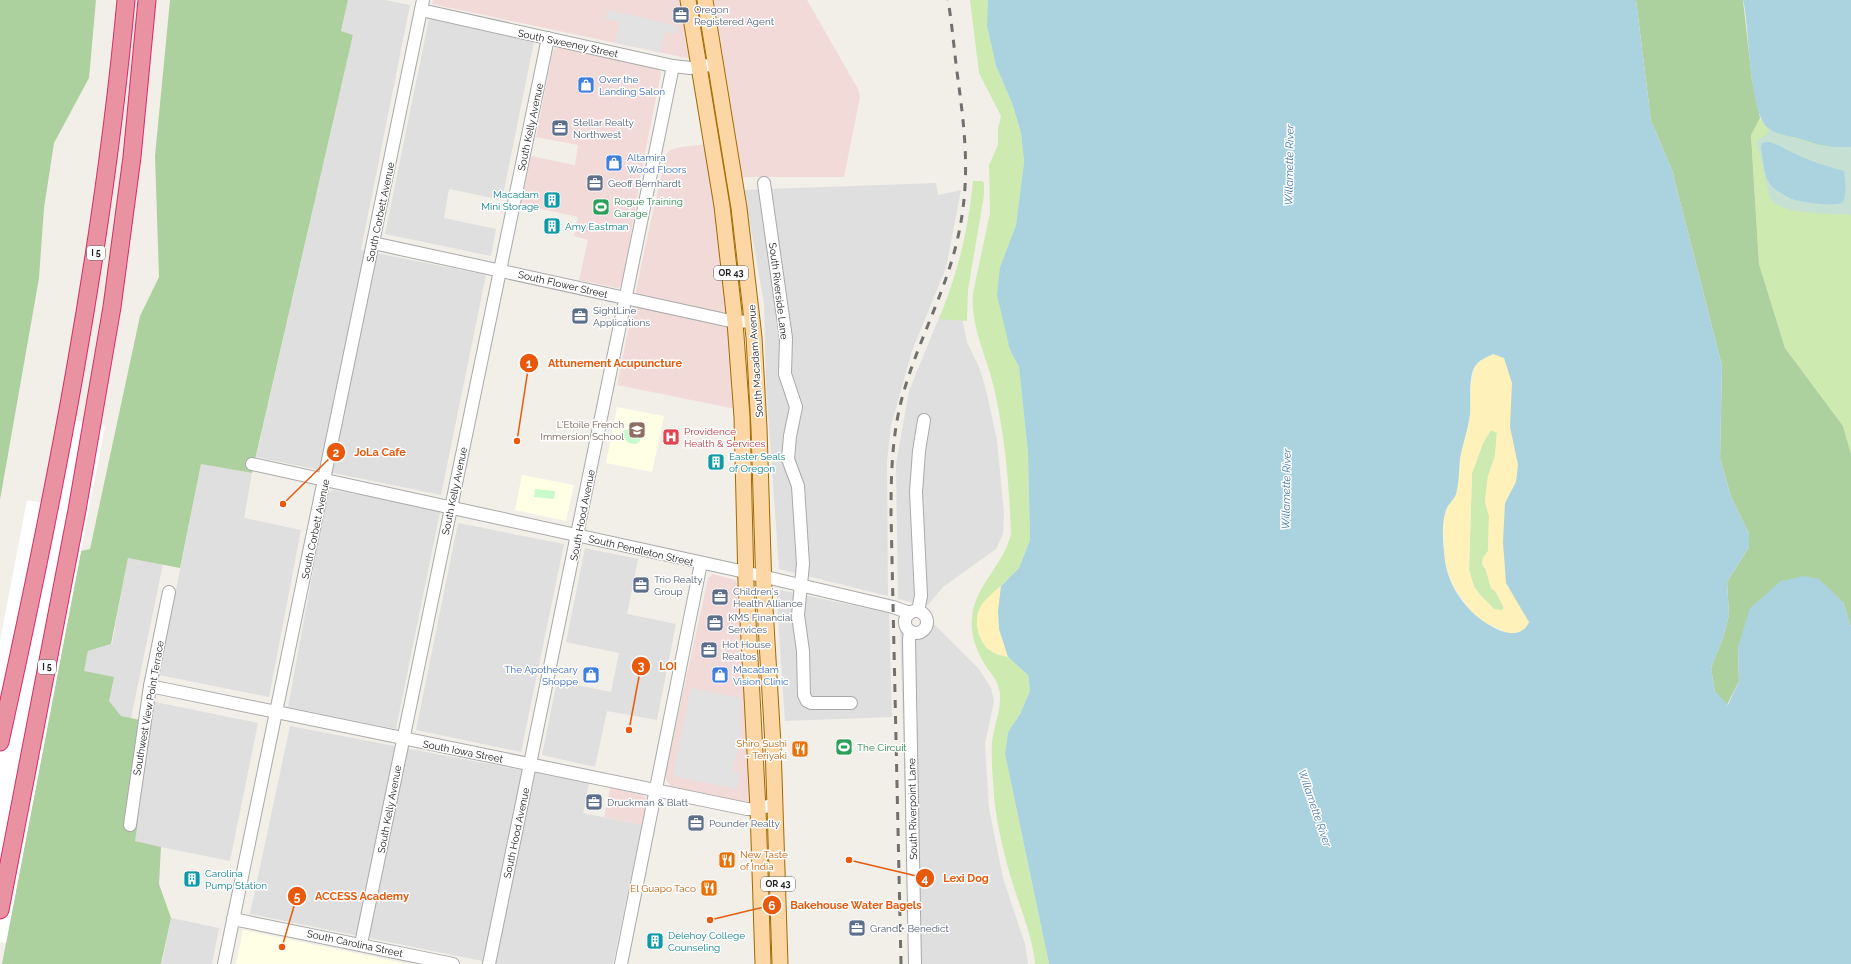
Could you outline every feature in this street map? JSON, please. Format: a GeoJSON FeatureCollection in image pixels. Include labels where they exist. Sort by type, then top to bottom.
{"type":"FeatureCollection","features":[{"type":"Feature","properties":{"kind":"highway","name":"I 5"},"geometry":{"type":"LineString","coordinates":[[0,742],[28,614],[93,274],[118,90],[126,0]]}},
{"type":"Feature","properties":{"kind":"highway","name":"I 5"},"geometry":{"type":"LineString","coordinates":[[0,910],[44,685],[112,307],[132,157],[147,0]]}},
{"type":"Feature","properties":{"kind":"main road","name":"South Macadam Avenue"},"geometry":{"type":"LineString","coordinates":[[688,0],[722,206],[735,322],[742,417],[746,572],[758,809],[763,964]]}},
{"type":"Feature","properties":{"kind":"main road","name":"South Macadam Avenue"},"geometry":{"type":"LineString","coordinates":[[705,0],[739,208],[753,321],[759,414],[764,577],[775,804],[780,964]]}},
{"type":"Feature","properties":{"kind":"street","name":"South Sweeney Street"},"geometry":{"type":"LineString","coordinates":[[422,5],[548,38],[673,66],[690,68],[716,64]]}},
{"type":"Feature","properties":{"kind":"street","name":"South Corbett Avenue"},"geometry":{"type":"LineString","coordinates":[[224,964],[422,5]]}},
{"type":"Feature","properties":{"kind":"street","name":"South Kelly Avenue"},"geometry":{"type":"LineString","coordinates":[[361,944],[548,38]]}},
{"type":"Feature","properties":{"kind":"street","name":"South Hood Avenue"},"geometry":{"type":"LineString","coordinates":[[489,964],[578,536],[673,66]]}},
{"type":"Feature","properties":{"kind":"street","name":"South Riverside Lane"},"geometry":{"type":"LineString","coordinates":[[764,184],[786,338],[785,374],[794,397],[796,407],[790,436],[788,459],[798,486],[802,564],[801,586]]}},
{"type":"Feature","properties":{"kind":"street","name":"South Flower Street"},"geometry":{"type":"LineString","coordinates":[[373,244],[500,270],[735,322],[753,321]]}},
{"type":"Feature","properties":{"kind":"street"},"geometry":{"type":"LineString","coordinates":[[914,612],[926,617],[926,626],[919,632],[910,630],[905,622],[914,612],[921,596],[916,492],[919,451],[924,420]]}},
{"type":"Feature","properties":{"kind":"street","name":"South Pendleton Street"},"geometry":{"type":"LineString","coordinates":[[252,464],[746,572],[914,612]]}},
{"type":"Feature","properties":{"kind":"street"},"geometry":{"type":"LineString","coordinates":[[621,964],[701,563]]}},
{"type":"Feature","properties":{"kind":"street"},"geometry":{"type":"LineString","coordinates":[[801,586],[798,615],[803,652],[805,698],[807,701],[815,703],[851,703]]}},
{"type":"Feature","properties":{"kind":"street","name":"Southwest View Point Terrace"},"geometry":{"type":"LineString","coordinates":[[130,825],[150,686],[169,592]]}},
{"type":"Feature","properties":{"kind":"street","name":"South Riverpoint Lane"},"geometry":{"type":"LineString","coordinates":[[910,630],[908,640],[915,964]]}},
{"type":"Feature","properties":{"kind":"street","name":"South Iowa Street"},"geometry":{"type":"LineString","coordinates":[[150,686],[746,809],[758,809],[775,804]]}},
{"type":"Feature","properties":{"kind":"street","name":"South Carolina Street"},"geometry":{"type":"LineString","coordinates":[[233,919],[453,964]]}},
{"type":"Feature","properties":{"kind":"shaded area"},"geometry":{"type":"Polygon","coordinates":[[[348,0],[385,0],[410,5],[361,250],[486,275],[441,495],[256,457],[353,35],[341,32],[348,0]]]}},
{"type":"Feature","properties":{"kind":"shaded area"},"geometry":{"type":"Polygon","coordinates":[[[433,0],[682,0],[691,59],[432,4],[433,0]]]}},
{"type":"Feature","properties":{"kind":"shaded area"},"geometry":{"type":"Polygon","coordinates":[[[714,0],[807,0],[858,89],[860,97],[844,177],[742,177],[714,0]]]}},
{"type":"Feature","properties":{"kind":"shaded area"},"geometry":{"type":"Polygon","coordinates":[[[608,10],[678,26],[677,34],[665,32],[661,52],[615,43],[620,22],[606,19],[608,10]]]}},
{"type":"Feature","properties":{"kind":"shaded area"},"geometry":{"type":"Polygon","coordinates":[[[429,19],[534,42],[502,200],[449,189],[444,218],[496,229],[491,256],[385,234],[429,19]]]}},
{"type":"Feature","properties":{"kind":"shaded area"},"geometry":{"type":"Polygon","coordinates":[[[560,47],[658,69],[661,73],[640,179],[623,283],[617,288],[579,280],[588,240],[574,236],[578,217],[520,204],[531,156],[575,165],[578,145],[536,137],[553,50],[560,47]]]}},
{"type":"Feature","properties":{"kind":"shaded area"},"geometry":{"type":"Polygon","coordinates":[[[1769,129],[1820,145],[1830,147],[1851,147],[1851,215],[1798,211],[1779,206],[1773,202],[1768,191],[1756,142],[1765,135],[1769,129]]]}},
{"type":"Feature","properties":{"kind":"shaded area"},"geometry":{"type":"Polygon","coordinates":[[[708,144],[721,246],[736,409],[617,385],[645,247],[666,155],[670,150],[681,147],[708,144]]]}},
{"type":"Feature","properties":{"kind":"shaded area"},"geometry":{"type":"Polygon","coordinates":[[[936,183],[938,195],[961,190],[946,268],[912,351],[891,426],[887,461],[888,596],[779,569],[766,385],[764,304],[744,190],[936,183]]]}},
{"type":"Feature","properties":{"kind":"shaded area"},"geometry":{"type":"Polygon","coordinates":[[[940,315],[962,318],[967,342],[979,367],[986,390],[997,440],[1004,513],[1003,534],[996,549],[943,587],[927,606],[898,599],[896,464],[909,391],[940,315]]]}},
{"type":"Feature","properties":{"kind":"shaded area","name":"L'Etoile French Immersion School"},"geometry":{"type":"Polygon","coordinates":[[[617,407],[664,416],[652,472],[606,463],[617,407]]]}},
{"type":"Feature","properties":{"kind":"shaded area"},"geometry":{"type":"Polygon","coordinates":[[[201,464],[252,473],[244,518],[301,530],[269,697],[159,675],[201,464]]]}},
{"type":"Feature","properties":{"kind":"shaded area"},"geometry":{"type":"Polygon","coordinates":[[[522,475],[574,485],[566,521],[515,510],[522,475]]]}},
{"type":"Feature","properties":{"kind":"shaded area"},"geometry":{"type":"Polygon","coordinates":[[[333,490],[384,499],[440,512],[396,729],[288,707],[327,494],[333,490]]]}},
{"type":"Feature","properties":{"kind":"shaded area"},"geometry":{"type":"Polygon","coordinates":[[[458,523],[564,544],[521,752],[416,730],[458,523]]]}},
{"type":"Feature","properties":{"kind":"shaded area"},"geometry":{"type":"Polygon","coordinates":[[[585,548],[638,559],[627,614],[676,624],[657,720],[607,711],[595,767],[542,755],[557,681],[611,692],[619,653],[566,642],[585,548]]]}},
{"type":"Feature","properties":{"kind":"shaded area"},"geometry":{"type":"Polygon","coordinates":[[[128,557],[163,564],[130,723],[74,712],[88,651],[112,644],[128,557]]]}},
{"type":"Feature","properties":{"kind":"shaded area"},"geometry":{"type":"Polygon","coordinates":[[[713,574],[735,580],[738,586],[752,796],[750,801],[742,803],[671,786],[666,780],[665,775],[708,578],[713,574]]]}},
{"type":"Feature","properties":{"kind":"shaded area"},"geometry":{"type":"Polygon","coordinates":[[[776,589],[889,613],[892,717],[785,721],[776,589]]]}},
{"type":"Feature","properties":{"kind":"shaded area"},"geometry":{"type":"Polygon","coordinates":[[[931,621],[979,669],[991,688],[994,701],[985,744],[989,808],[1003,878],[1025,944],[1028,964],[910,964],[900,628],[915,637],[922,636],[928,629],[931,621]]]}},
{"type":"Feature","properties":{"kind":"shaded area"},"geometry":{"type":"Polygon","coordinates":[[[691,688],[740,698],[740,735],[733,771],[740,773],[737,789],[673,776],[691,688]]]}},
{"type":"Feature","properties":{"kind":"shaded area"},"geometry":{"type":"Polygon","coordinates":[[[155,702],[258,723],[230,861],[131,841],[155,702]]]}},
{"type":"Feature","properties":{"kind":"shaded area"},"geometry":{"type":"Polygon","coordinates":[[[290,726],[589,783],[583,813],[642,825],[613,964],[497,964],[250,914],[290,726]]]}},
{"type":"Feature","properties":{"kind":"shaded area"},"geometry":{"type":"Polygon","coordinates":[[[610,788],[641,794],[646,798],[647,801],[642,825],[604,817],[610,788]]]}},
{"type":"Feature","properties":{"kind":"shaded area"},"geometry":{"type":"Polygon","coordinates":[[[171,918],[219,928],[212,964],[162,964],[171,918]]]}},
{"type":"Feature","properties":{"kind":"shaded area"},"geometry":{"type":"Polygon","coordinates":[[[243,930],[408,964],[236,964],[243,930]]]}},
{"type":"Feature","properties":{"kind":"green space"},"geometry":{"type":"Polygon","coordinates":[[[0,0],[96,0],[89,78],[54,143],[44,208],[39,278],[0,500],[0,0]]]}},
{"type":"Feature","properties":{"kind":"green space"},"geometry":{"type":"Polygon","coordinates":[[[170,0],[348,0],[341,31],[353,35],[252,473],[201,464],[180,568],[128,558],[111,644],[88,651],[84,671],[114,677],[109,701],[121,716],[140,720],[130,783],[138,821],[135,841],[161,847],[159,884],[171,918],[161,964],[2,964],[81,551],[90,549],[140,316],[159,277],[155,156],[170,0]]]}},
{"type":"Feature","properties":{"kind":"green space"},"geometry":{"type":"Polygon","coordinates":[[[970,0],[988,0],[989,9],[987,26],[996,66],[1012,103],[1021,133],[1024,162],[1016,225],[1000,267],[1010,350],[1019,367],[1028,454],[1030,540],[1019,568],[990,596],[996,654],[1008,657],[1028,675],[1030,691],[1020,714],[1008,732],[1005,754],[1049,964],[1035,964],[1030,935],[1011,877],[1002,843],[994,797],[992,756],[992,742],[999,709],[1000,695],[997,683],[977,650],[972,631],[974,605],[984,585],[1003,555],[1011,533],[1008,478],[1001,424],[991,376],[976,330],[973,306],[973,293],[990,213],[989,165],[998,145],[998,128],[1001,116],[979,73],[970,0]]]}},
{"type":"Feature","properties":{"kind":"green space"},"geometry":{"type":"Polygon","coordinates":[[[1636,0],[1743,0],[1752,80],[1760,118],[1751,135],[1759,264],[1785,348],[1843,426],[1851,454],[1851,627],[1843,602],[1738,647],[1739,681],[1727,705],[1715,692],[1711,668],[1723,638],[1729,615],[1727,582],[1749,547],[1749,534],[1731,497],[1720,458],[1722,366],[1672,170],[1651,121],[1636,0]]]}},
{"type":"Feature","properties":{"kind":"green space"},"geometry":{"type":"Polygon","coordinates":[[[1760,118],[1769,129],[1844,148],[1851,147],[1851,454],[1843,426],[1785,348],[1759,264],[1751,134],[1760,118]]]}},
{"type":"Feature","properties":{"kind":"green space"},"geometry":{"type":"Polygon","coordinates":[[[973,181],[982,181],[984,183],[984,195],[968,290],[967,321],[939,319],[952,285],[961,252],[973,181]]]}},
{"type":"Feature","properties":{"kind":"green space"},"geometry":{"type":"Polygon","coordinates":[[[631,428],[637,429],[641,436],[640,441],[636,444],[629,443],[620,435],[623,431],[631,428]]]}},
{"type":"Feature","properties":{"kind":"green space"},"geometry":{"type":"Polygon","coordinates":[[[1491,430],[1497,432],[1495,456],[1488,476],[1485,501],[1489,516],[1488,551],[1483,558],[1482,564],[1486,570],[1491,588],[1496,592],[1504,608],[1502,611],[1494,609],[1480,595],[1474,587],[1469,570],[1472,473],[1483,443],[1491,430]]]}},
{"type":"Feature","properties":{"kind":"green space"},"geometry":{"type":"Polygon","coordinates":[[[535,489],[554,491],[554,499],[534,497],[535,489]]]}},
{"type":"Feature","properties":{"kind":"sand"},"geometry":{"type":"Polygon","coordinates":[[[1493,354],[1504,358],[1512,383],[1512,438],[1518,465],[1516,482],[1505,503],[1503,542],[1513,594],[1529,622],[1526,628],[1519,633],[1509,633],[1483,622],[1471,611],[1453,586],[1445,561],[1443,523],[1447,508],[1456,494],[1462,447],[1469,422],[1471,385],[1475,366],[1483,359],[1493,354]],[[1491,430],[1483,443],[1472,473],[1469,570],[1474,587],[1480,595],[1494,609],[1502,610],[1504,608],[1496,592],[1491,588],[1486,570],[1482,564],[1483,558],[1488,551],[1489,516],[1485,501],[1488,476],[1495,456],[1497,433],[1491,430]]]}},
{"type":"Feature","properties":{"kind":"sand"},"geometry":{"type":"Polygon","coordinates":[[[1001,586],[998,611],[999,629],[1008,657],[988,649],[981,640],[977,628],[977,616],[981,606],[1001,586]]]}},
{"type":"Feature","properties":{"kind":"water","name":"Willamette River"},"geometry":{"type":"Polygon","coordinates":[[[988,0],[1636,0],[1651,121],[1672,170],[1722,366],[1720,458],[1731,497],[1749,534],[1749,547],[1727,582],[1729,615],[1723,638],[1711,668],[1715,692],[1728,705],[1739,681],[1738,647],[1750,608],[1781,581],[1804,576],[1819,579],[1843,602],[1851,627],[1851,964],[1049,964],[1005,754],[1008,732],[1020,714],[1030,691],[1028,675],[1008,657],[999,629],[998,611],[1001,586],[1019,568],[1030,540],[1028,454],[1019,367],[1010,350],[997,295],[1000,267],[1016,225],[1024,162],[1021,133],[1012,103],[996,66],[987,26],[988,0]],[[1493,354],[1483,359],[1475,366],[1471,376],[1470,414],[1460,458],[1457,490],[1444,515],[1443,535],[1448,575],[1462,600],[1471,611],[1492,627],[1509,633],[1517,633],[1524,629],[1529,622],[1506,583],[1503,542],[1505,503],[1516,482],[1518,465],[1510,427],[1512,383],[1504,358],[1493,354]]]}},
{"type":"Feature","properties":{"kind":"water"},"geometry":{"type":"Polygon","coordinates":[[[1743,0],[1851,0],[1851,147],[1830,147],[1778,133],[1768,128],[1761,119],[1753,87],[1743,0]]]}},
{"type":"Feature","properties":{"kind":"water"},"geometry":{"type":"Polygon","coordinates":[[[1768,142],[1778,145],[1812,161],[1844,171],[1846,188],[1843,201],[1837,204],[1824,204],[1794,200],[1775,189],[1768,181],[1761,148],[1762,143],[1768,142]]]}},
{"type":"Feature","properties":{"kind":"pier"},"geometry":{"type":"Polygon","coordinates":[[[74,420],[105,426],[6,943],[0,942],[0,641],[27,500],[49,504],[74,420]]]}},
{"type":"Feature","properties":{"kind":"railway"},"geometry":{"type":"LineString","coordinates":[[901,964],[891,514],[892,468],[897,421],[904,391],[917,353],[947,277],[958,237],[962,215],[966,174],[964,135],[948,0]]}},
{"type":"Feature","properties":{"kind":"place","name":"Oregon Registered Agent"},"geometry":{"type":"Point","coordinates":[681,15]}},
{"type":"Feature","properties":{"kind":"place","name":"Over the Landing Salon"},"geometry":{"type":"Point","coordinates":[586,85]}},
{"type":"Feature","properties":{"kind":"place","name":"Stellar Realty Northwest"},"geometry":{"type":"Point","coordinates":[560,128]}},
{"type":"Feature","properties":{"kind":"place","name":"Altamira Wood Floors"},"geometry":{"type":"Point","coordinates":[614,163]}},
{"type":"Feature","properties":{"kind":"place","name":"Geoff Bernhardt"},"geometry":{"type":"Point","coordinates":[595,183]}},
{"type":"Feature","properties":{"kind":"place","name":"Macadam Mini Storage"},"geometry":{"type":"Point","coordinates":[552,200]}},
{"type":"Feature","properties":{"kind":"place","name":"Rogue Training Garage"},"geometry":{"type":"Point","coordinates":[601,207]}},
{"type":"Feature","properties":{"kind":"place","name":"Amy Eastman"},"geometry":{"type":"Point","coordinates":[552,226]}},
{"type":"Feature","properties":{"kind":"place","name":"SightLine Applications"},"geometry":{"type":"Point","coordinates":[580,316]}},
{"type":"Feature","properties":{"kind":"place","name":"L'Etoile French Immersion School"},"geometry":{"type":"Point","coordinates":[637,430]}},
{"type":"Feature","properties":{"kind":"place","name":"Providence Health & Services"},"geometry":{"type":"Point","coordinates":[671,437]}},
{"type":"Feature","properties":{"kind":"place","name":"Attunement Acupuncture"},"geometry":{"type":"Point","coordinates":[517,441]}},
{"type":"Feature","properties":{"kind":"place","name":"Easter Seals of Oregon"},"geometry":{"type":"Point","coordinates":[716,462]}},
{"type":"Feature","properties":{"kind":"place","name":"JoLa Cafe"},"geometry":{"type":"Point","coordinates":[283,504]}},
{"type":"Feature","properties":{"kind":"place","name":"Trio Realty Group"},"geometry":{"type":"Point","coordinates":[641,585]}},
{"type":"Feature","properties":{"kind":"place","name":"Children's Health Alliance"},"geometry":{"type":"Point","coordinates":[720,597]}},
{"type":"Feature","properties":{"kind":"place","name":"KMS Financial Services"},"geometry":{"type":"Point","coordinates":[715,623]}},
{"type":"Feature","properties":{"kind":"place","name":"Hot House Realtos"},"geometry":{"type":"Point","coordinates":[709,650]}},
{"type":"Feature","properties":{"kind":"place","name":"The Apothecary Shoppe"},"geometry":{"type":"Point","coordinates":[591,675]}},
{"type":"Feature","properties":{"kind":"place","name":"Macadam Vision Clinic"},"geometry":{"type":"Point","coordinates":[720,675]}},
{"type":"Feature","properties":{"kind":"place","name":"LOI"},"geometry":{"type":"Point","coordinates":[629,730]}},
{"type":"Feature","properties":{"kind":"place","name":"The Circuit"},"geometry":{"type":"Point","coordinates":[844,747]}},
{"type":"Feature","properties":{"kind":"place","name":"Shiro Sushi - Teriyaki"},"geometry":{"type":"Point","coordinates":[800,749]}},
{"type":"Feature","properties":{"kind":"place","name":"Druckman & Blatt"},"geometry":{"type":"Point","coordinates":[594,802]}},
{"type":"Feature","properties":{"kind":"place","name":"Pounder Realty"},"geometry":{"type":"Point","coordinates":[696,823]}},
{"type":"Feature","properties":{"kind":"place","name":"New Taste of India"},"geometry":{"type":"Point","coordinates":[727,860]}},
{"type":"Feature","properties":{"kind":"place","name":"Lexi Dog"},"geometry":{"type":"Point","coordinates":[849,860]}},
{"type":"Feature","properties":{"kind":"place","name":"Carolina Pump Station"},"geometry":{"type":"Point","coordinates":[192,879]}},
{"type":"Feature","properties":{"kind":"place","name":"El Guapo Taco"},"geometry":{"type":"Point","coordinates":[709,888]}},
{"type":"Feature","properties":{"kind":"place","name":"Bakehouse Water Bagels"},"geometry":{"type":"Point","coordinates":[710,920]}},
{"type":"Feature","properties":{"kind":"place","name":"Grand + Benedict"},"geometry":{"type":"Point","coordinates":[857,928]}},
{"type":"Feature","properties":{"kind":"place","name":"Delehoy College Counseling"},"geometry":{"type":"Point","coordinates":[655,941]}},
{"type":"Feature","properties":{"kind":"place","name":"ACCESS Academy"},"geometry":{"type":"Point","coordinates":[282,947]}}]}
